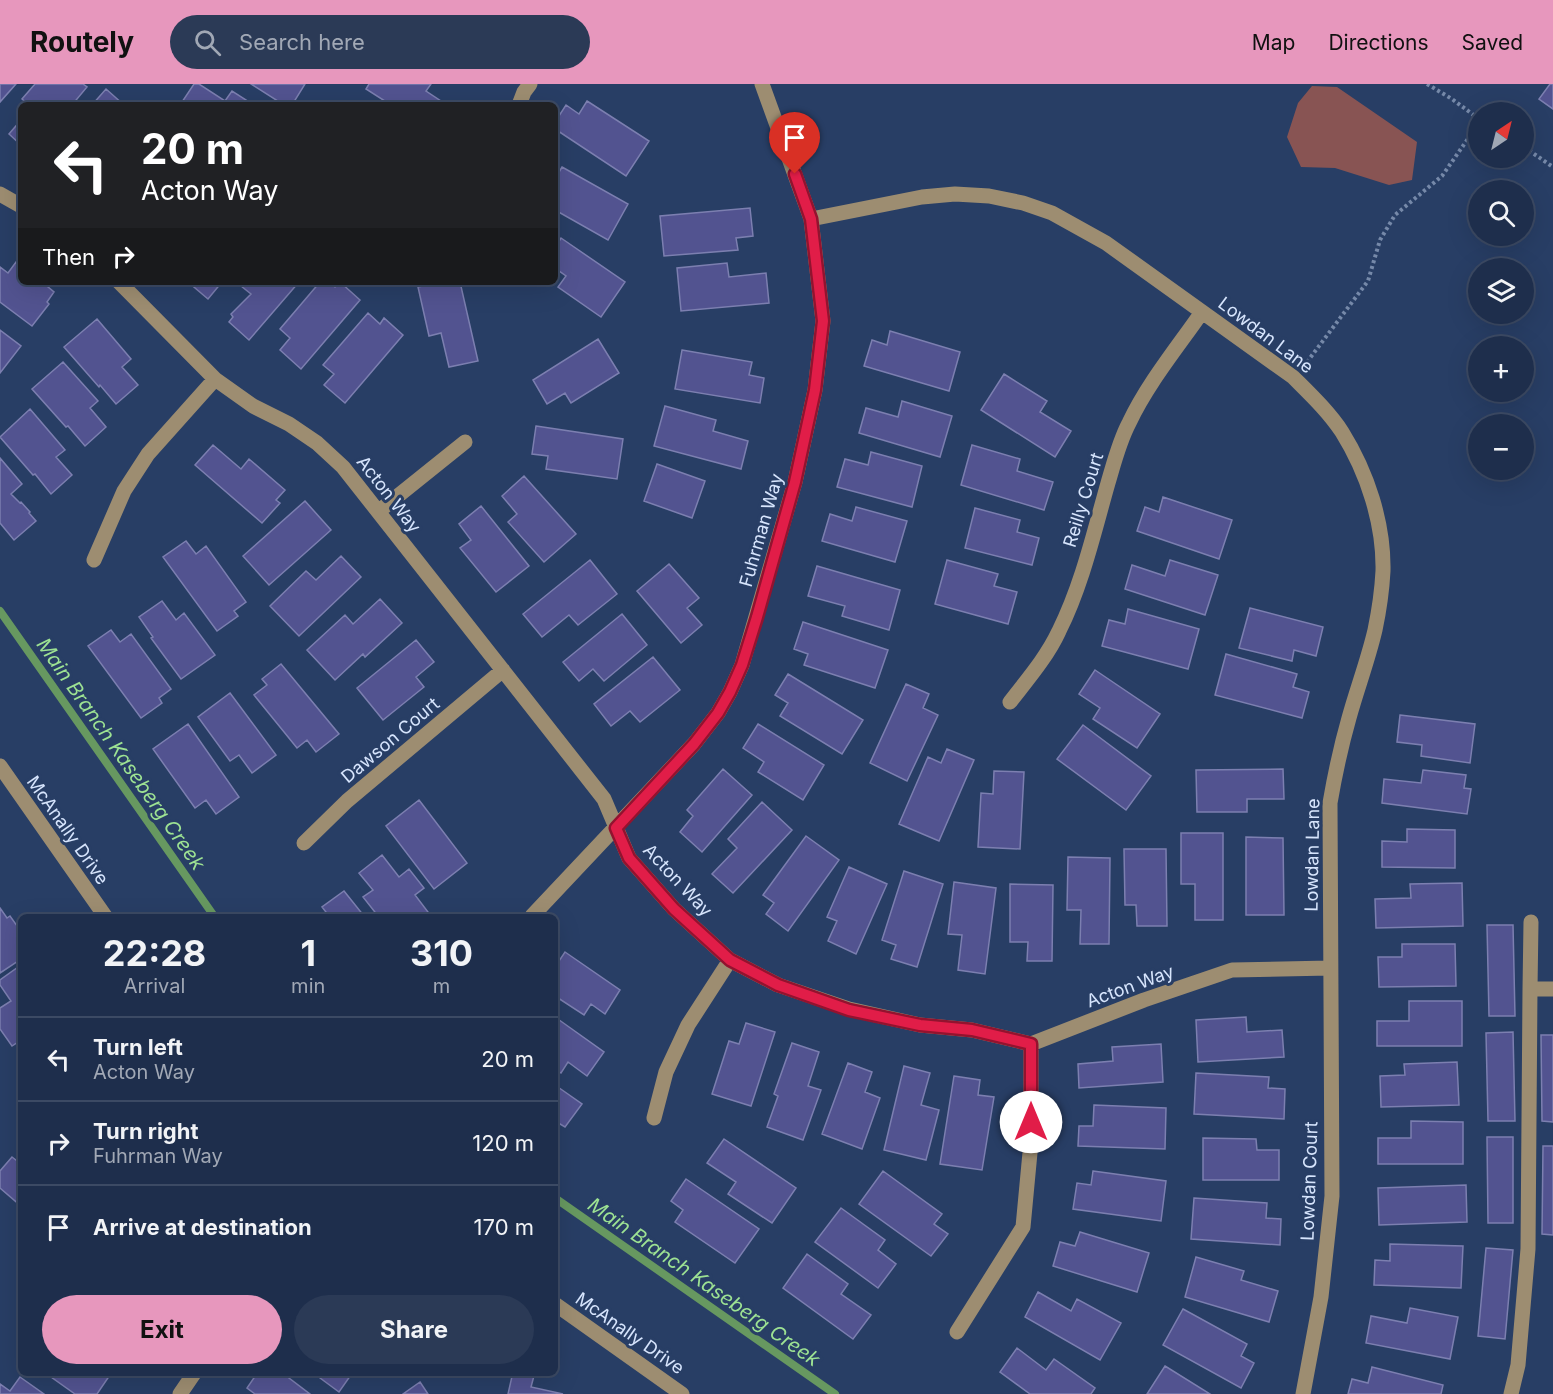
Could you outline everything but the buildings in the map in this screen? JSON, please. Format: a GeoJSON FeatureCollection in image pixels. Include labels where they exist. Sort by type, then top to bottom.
{"type":"FeatureCollection","features":[{"type":"Feature","properties":{"kind":"street"},"geometry":{"type":"LineString","coordinates":[[520,102],[530,84]]}},
{"type":"Feature","properties":{"kind":"street","name":"Fuhrman Way"},"geometry":{"type":"LineString","coordinates":[[534,914],[694,744],[718,713],[742,665],[795,482],[815,390],[823,321],[811,219],[762,84]]}},
{"type":"Feature","properties":{"kind":"street"},"geometry":{"type":"LineString","coordinates":[[0,194],[18,204]]}},
{"type":"Feature","properties":{"kind":"street","name":"Lowdan Lane"},"geometry":{"type":"LineString","coordinates":[[811,219],[922,197],[955,194],[988,196],[1023,203],[1052,213],[1106,243],[1293,377],[1320,404],[1342,432],[1359,464],[1373,500],[1380,535],[1383,571],[1374,631],[1348,718],[1330,803],[1330,968]]}},
{"type":"Feature","properties":{"kind":"street","name":"Acton Way"},"geometry":{"type":"LineString","coordinates":[[122,285],[215,379],[253,406],[290,424],[318,443],[344,467],[604,799],[629,858],[674,909],[730,960],[778,985],[849,1010],[920,1025],[972,1030],[1031,1044],[1144,1000],[1232,970],[1330,968]]}},
{"type":"Feature","properties":{"kind":"street","name":"Reilly Court"},"geometry":{"type":"LineString","coordinates":[[1010,702],[1059,633],[1080,578],[1128,424],[1144,394],[1202,312]]}},
{"type":"Feature","properties":{"kind":"street"},"geometry":{"type":"LineString","coordinates":[[94,560],[124,491],[148,454],[215,379]]}},
{"type":"Feature","properties":{"kind":"street"},"geometry":{"type":"LineString","coordinates":[[379,512],[465,442]]}},
{"type":"Feature","properties":{"kind":"street","name":"Dawson Court"},"geometry":{"type":"LineString","coordinates":[[304,843],[347,801],[503,670]]}},
{"type":"Feature","properties":{"kind":"street","name":"McAnally Drive"},"geometry":{"type":"LineString","coordinates":[[0,766],[104,914]]}},
{"type":"Feature","properties":{"kind":"street"},"geometry":{"type":"LineString","coordinates":[[1511,1394],[1518,1365],[1528,1249],[1531,922]]}},
{"type":"Feature","properties":{"kind":"street"},"geometry":{"type":"LineString","coordinates":[[654,1118],[666,1072],[688,1025],[730,960]]}},
{"type":"Feature","properties":{"kind":"street","name":"Lowdan Court"},"geometry":{"type":"LineString","coordinates":[[1303,1394],[1321,1298],[1332,1196],[1330,968]]}},
{"type":"Feature","properties":{"kind":"street"},"geometry":{"type":"LineString","coordinates":[[1530,989],[1553,989]]}},
{"type":"Feature","properties":{"kind":"street"},"geometry":{"type":"LineString","coordinates":[[957,1332],[1023,1227],[1031,1142],[1031,1044]]}},
{"type":"Feature","properties":{"kind":"street","name":"McAnally Drive"},"geometry":{"type":"LineString","coordinates":[[558,1306],[682,1394]]}},
{"type":"Feature","properties":{"kind":"street"},"geometry":{"type":"LineString","coordinates":[[180,1394],[192,1376]]}},
{"type":"Feature","properties":{"kind":"path"},"geometry":{"type":"LineString","coordinates":[[1427,84],[1468,112]]}},
{"type":"Feature","properties":{"kind":"path"},"geometry":{"type":"LineString","coordinates":[[1293,377],[1315,352],[1368,281],[1380,240],[1395,215],[1442,176],[1468,137]]}},
{"type":"Feature","properties":{"kind":"path"},"geometry":{"type":"LineString","coordinates":[[1534,154],[1553,167]]}},
{"type":"Feature","properties":{"kind":"shaded area"},"geometry":{"type":"Polygon","coordinates":[[[1312,86],[1337,87],[1417,142],[1412,180],[1389,185],[1335,168],[1301,167],[1287,137],[1298,103],[1312,86]]]}},
{"type":"Feature","properties":{"kind":"waterway","name":"Main Branch Kaseberg Creek"},"geometry":{"type":"LineString","coordinates":[[0,611],[213,914]]}},
{"type":"Feature","properties":{"kind":"waterway","name":"Main Branch Kaseberg Creek"},"geometry":{"type":"LineString","coordinates":[[558,1200],[835,1394]]}},
{"type":"Feature","properties":{"kind":"route"},"geometry":{"type":"LineString","coordinates":[[795,174],[811,219],[823,321],[815,390],[795,482],[757,617],[742,665],[730,692],[718,713],[694,744],[616,828],[629,858],[674,909],[730,960],[778,985],[849,1010],[920,1025],[972,1030],[1031,1044],[1031,1122]]}}]}
